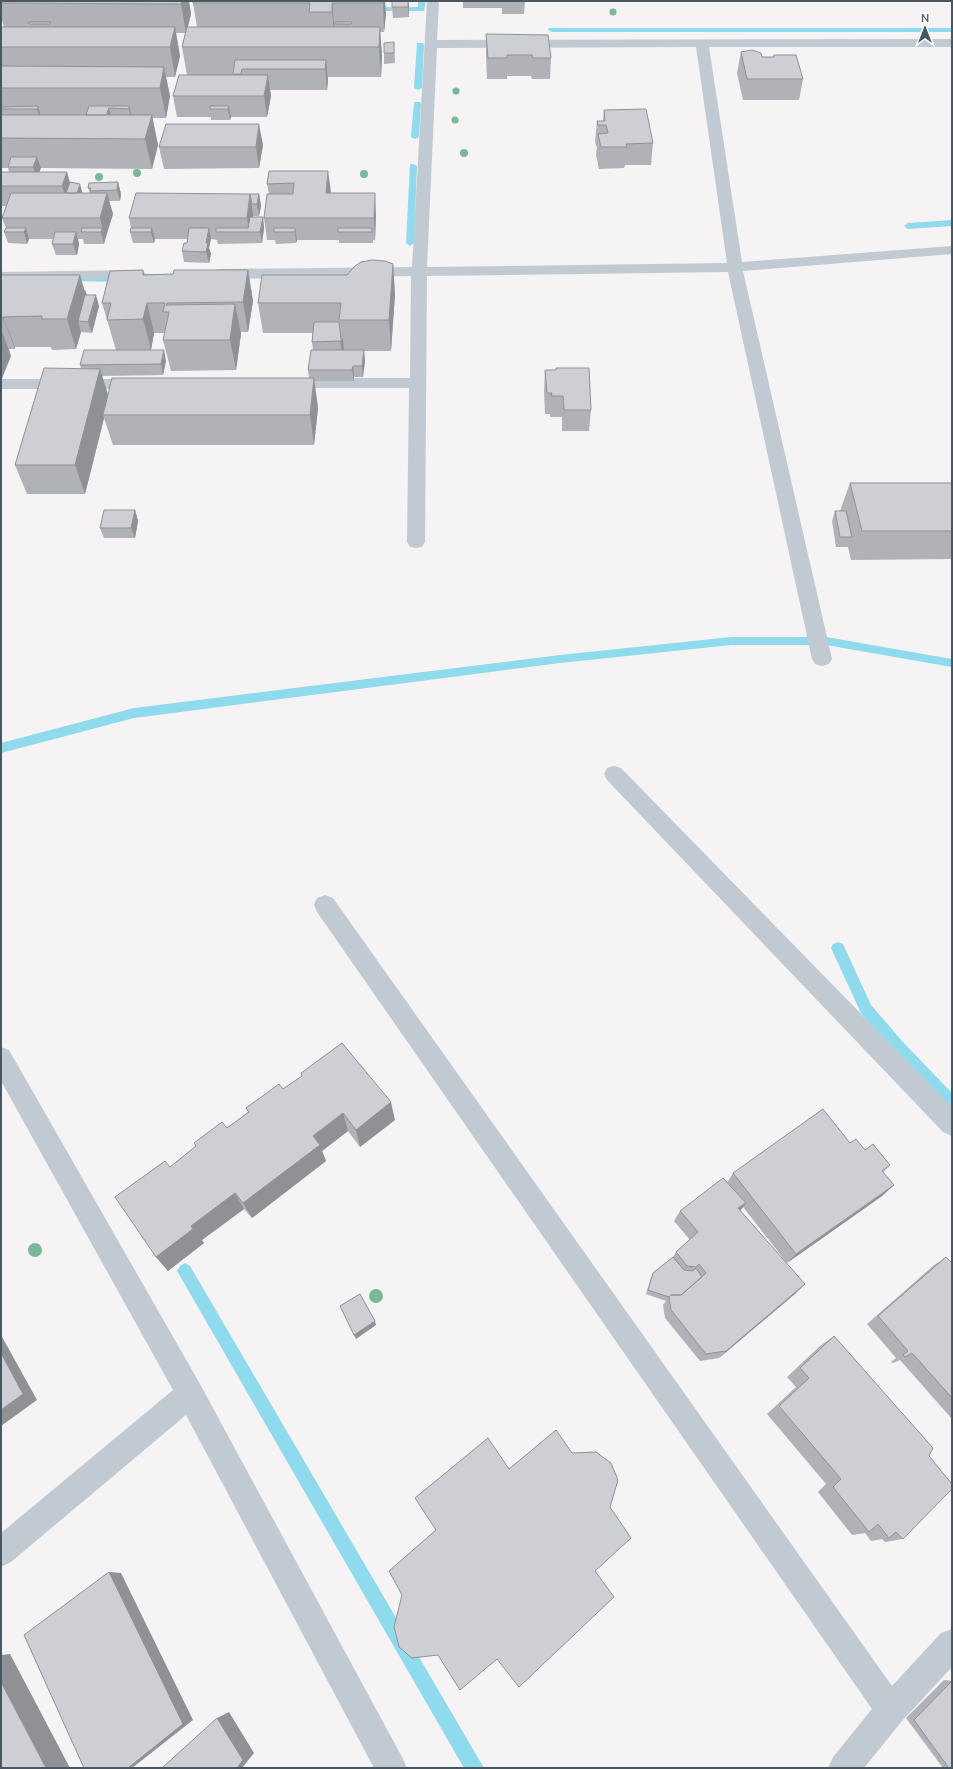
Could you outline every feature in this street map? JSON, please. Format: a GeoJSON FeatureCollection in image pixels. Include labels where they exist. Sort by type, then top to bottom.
{"type":"FeatureCollection","features":[{"type":"Feature","properties":{"kind":"street"},"geometry":{"type":"LineString","coordinates":[[416,542],[419,271],[433,1]]}},
{"type":"Feature","properties":{"kind":"street"},"geometry":{"type":"LineString","coordinates":[[702,43],[735,267],[822,659]]}},
{"type":"Feature","properties":{"kind":"street"},"geometry":{"type":"LineString","coordinates":[[431,44],[952,43]]}},
{"type":"Feature","properties":{"kind":"street"},"geometry":{"type":"LineString","coordinates":[[206,274],[735,267],[952,250]]}},
{"type":"Feature","properties":{"kind":"street"},"geometry":{"type":"LineString","coordinates":[[1,277],[151,275]]}},
{"type":"Feature","properties":{"kind":"street"},"geometry":{"type":"LineString","coordinates":[[268,384],[418,383]]}},
{"type":"Feature","properties":{"kind":"street"},"geometry":{"type":"LineString","coordinates":[[1,384],[158,384]]}},
{"type":"Feature","properties":{"kind":"street"},"geometry":{"type":"LineString","coordinates":[[614,774],[952,1124]]}},
{"type":"Feature","properties":{"kind":"street"},"geometry":{"type":"LineString","coordinates":[[325,905],[891,1710]]}},
{"type":"Feature","properties":{"kind":"street"},"geometry":{"type":"LineString","coordinates":[[1,1058],[190,1394],[391,1768]]}},
{"type":"Feature","properties":{"kind":"street"},"geometry":{"type":"LineString","coordinates":[[1,1552],[190,1394]]}},
{"type":"Feature","properties":{"kind":"street"},"geometry":{"type":"LineString","coordinates":[[844,1768],[891,1710],[952,1644]]}},
{"type":"Feature","properties":{"kind":"building"},"geometry":{"type":"Polygon","coordinates":[[[1,1],[182,1],[181,4],[1,3],[1,1]]]}},
{"type":"Feature","properties":{"kind":"building"},"geometry":{"type":"Polygon","coordinates":[[[193,1],[383,1],[383,3],[332,3],[332,12],[309,12],[310,3],[193,3],[193,1]]]}},
{"type":"Feature","properties":{"kind":"building"},"geometry":{"type":"Polygon","coordinates":[[[392,1],[408,1],[408,7],[392,7],[392,1]]]}},
{"type":"Feature","properties":{"kind":"building"},"geometry":{"type":"Polygon","coordinates":[[[29,22],[51,22],[50,24],[29,24],[29,22]]]}},
{"type":"Feature","properties":{"kind":"building"},"geometry":{"type":"Polygon","coordinates":[[[335,22],[352,22],[351,24],[335,24],[335,22]]]}},
{"type":"Feature","properties":{"kind":"building"},"geometry":{"type":"Polygon","coordinates":[[[1,27],[175,27],[170,47],[1,47],[1,27]]]}},
{"type":"Feature","properties":{"kind":"building"},"geometry":{"type":"Polygon","coordinates":[[[187,27],[380,27],[379,47],[182,47],[187,27]]]}},
{"type":"Feature","properties":{"kind":"building"},"geometry":{"type":"Polygon","coordinates":[[[486,34],[548,35],[551,58],[533,58],[532,55],[507,55],[507,58],[488,58],[486,34]]]}},
{"type":"Feature","properties":{"kind":"building"},"geometry":{"type":"Polygon","coordinates":[[[394,42],[394,53],[384,53],[384,43],[394,42]]]}},
{"type":"Feature","properties":{"kind":"building"},"geometry":{"type":"Polygon","coordinates":[[[752,50],[761,53],[762,57],[774,57],[774,55],[796,55],[803,79],[747,79],[741,52],[752,50]]]}},
{"type":"Feature","properties":{"kind":"building"},"geometry":{"type":"Polygon","coordinates":[[[235,60],[326,60],[325,69],[242,69],[241,74],[233,74],[235,60]]]}},
{"type":"Feature","properties":{"kind":"building"},"geometry":{"type":"Polygon","coordinates":[[[1,66],[164,67],[160,88],[1,88],[1,66]]]}},
{"type":"Feature","properties":{"kind":"building"},"geometry":{"type":"Polygon","coordinates":[[[179,75],[268,75],[264,96],[173,96],[179,75]]]}},
{"type":"Feature","properties":{"kind":"building"},"geometry":{"type":"Polygon","coordinates":[[[38,106],[37,109],[1,109],[1,107],[38,106]]]}},
{"type":"Feature","properties":{"kind":"building"},"geometry":{"type":"Polygon","coordinates":[[[89,106],[129,106],[129,109],[109,108],[106,115],[86,115],[89,106]]]}},
{"type":"Feature","properties":{"kind":"building"},"geometry":{"type":"Polygon","coordinates":[[[210,106],[229,106],[228,109],[210,109],[210,106]]]}},
{"type":"Feature","properties":{"kind":"building"},"geometry":{"type":"Polygon","coordinates":[[[646,109],[653,143],[626,144],[627,147],[601,147],[598,134],[608,133],[606,125],[598,125],[597,121],[605,121],[604,110],[646,109]]]}},
{"type":"Feature","properties":{"kind":"building"},"geometry":{"type":"Polygon","coordinates":[[[1,115],[152,115],[145,139],[1,138],[1,115]]]}},
{"type":"Feature","properties":{"kind":"building"},"geometry":{"type":"Polygon","coordinates":[[[166,124],[259,124],[256,147],[159,147],[166,124]]]}},
{"type":"Feature","properties":{"kind":"building"},"geometry":{"type":"Polygon","coordinates":[[[11,157],[37,157],[33,167],[8,167],[11,157]]]}},
{"type":"Feature","properties":{"kind":"building"},"geometry":{"type":"Polygon","coordinates":[[[269,171],[328,171],[326,193],[375,193],[374,218],[264,218],[267,194],[293,194],[294,183],[267,184],[269,171]]]}},
{"type":"Feature","properties":{"kind":"building"},"geometry":{"type":"Polygon","coordinates":[[[1,172],[67,172],[62,186],[1,186],[1,172]]]}},
{"type":"Feature","properties":{"kind":"building"},"geometry":{"type":"Polygon","coordinates":[[[70,182],[80,184],[77,193],[66,193],[70,182]]]}},
{"type":"Feature","properties":{"kind":"building"},"geometry":{"type":"Polygon","coordinates":[[[118,182],[117,190],[90,191],[91,188],[88,188],[89,183],[118,182]]]}},
{"type":"Feature","properties":{"kind":"building"},"geometry":{"type":"Polygon","coordinates":[[[11,193],[107,193],[100,218],[2,218],[11,193]]]}},
{"type":"Feature","properties":{"kind":"building"},"geometry":{"type":"Polygon","coordinates":[[[136,193],[250,194],[247,218],[129,218],[136,193]]]}},
{"type":"Feature","properties":{"kind":"building"},"geometry":{"type":"Polygon","coordinates":[[[250,194],[259,194],[257,204],[252,204],[250,194]]]}},
{"type":"Feature","properties":{"kind":"building"},"geometry":{"type":"Polygon","coordinates":[[[250,217],[263,217],[260,232],[216,232],[216,228],[248,228],[250,217]]]}},
{"type":"Feature","properties":{"kind":"building"},"geometry":{"type":"Polygon","coordinates":[[[6,228],[26,228],[24,232],[4,232],[6,228]]]}},
{"type":"Feature","properties":{"kind":"building"},"geometry":{"type":"Polygon","coordinates":[[[82,228],[102,228],[101,232],[81,232],[82,228]]]}},
{"type":"Feature","properties":{"kind":"building"},"geometry":{"type":"Polygon","coordinates":[[[131,228],[152,228],[151,232],[130,232],[131,228]]]}},
{"type":"Feature","properties":{"kind":"building"},"geometry":{"type":"Polygon","coordinates":[[[189,228],[209,228],[206,252],[182,251],[184,243],[187,243],[189,228]]]}},
{"type":"Feature","properties":{"kind":"building"},"geometry":{"type":"Polygon","coordinates":[[[274,228],[295,228],[295,232],[274,232],[274,228]]]}},
{"type":"Feature","properties":{"kind":"building"},"geometry":{"type":"Polygon","coordinates":[[[338,228],[372,228],[372,232],[338,232],[338,228]]]}},
{"type":"Feature","properties":{"kind":"building"},"geometry":{"type":"Polygon","coordinates":[[[55,232],[76,232],[73,244],[52,244],[55,232]]]}},
{"type":"Feature","properties":{"kind":"building"},"geometry":{"type":"Polygon","coordinates":[[[372,260],[385,261],[393,264],[389,320],[339,320],[341,303],[258,303],[262,275],[347,275],[361,262],[372,260]]]}},
{"type":"Feature","properties":{"kind":"building"},"geometry":{"type":"Polygon","coordinates":[[[143,270],[143,275],[173,274],[174,270],[248,270],[243,302],[167,303],[166,305],[235,304],[230,340],[163,340],[169,312],[163,312],[165,303],[147,303],[143,319],[107,320],[111,303],[102,303],[110,271],[143,270]]]}},
{"type":"Feature","properties":{"kind":"building"},"geometry":{"type":"Polygon","coordinates":[[[1,275],[80,275],[67,319],[42,319],[42,316],[1,318],[1,275]]]}},
{"type":"Feature","properties":{"kind":"building"},"geometry":{"type":"Polygon","coordinates":[[[85,295],[96,295],[88,322],[78,321],[85,295]]]}},
{"type":"Feature","properties":{"kind":"building"},"geometry":{"type":"Polygon","coordinates":[[[314,322],[339,322],[341,339],[343,339],[340,341],[312,342],[314,322]]]}},
{"type":"Feature","properties":{"kind":"building"},"geometry":{"type":"Polygon","coordinates":[[[84,350],[164,350],[161,364],[80,365],[84,350]]]}},
{"type":"Feature","properties":{"kind":"building"},"geometry":{"type":"Polygon","coordinates":[[[311,350],[364,350],[362,366],[353,366],[352,370],[308,370],[311,350]]]}},
{"type":"Feature","properties":{"kind":"building"},"geometry":{"type":"Polygon","coordinates":[[[44,368],[100,369],[75,465],[15,465],[44,368]]]}},
{"type":"Feature","properties":{"kind":"building"},"geometry":{"type":"Polygon","coordinates":[[[556,368],[589,368],[591,410],[564,410],[563,396],[551,396],[552,393],[547,393],[545,370],[556,370],[556,368]]]}},
{"type":"Feature","properties":{"kind":"building"},"geometry":{"type":"Polygon","coordinates":[[[112,378],[314,378],[310,415],[103,415],[112,378]]]}},
{"type":"Feature","properties":{"kind":"building"},"geometry":{"type":"Polygon","coordinates":[[[850,483],[952,483],[952,531],[862,531],[850,483]]]}},
{"type":"Feature","properties":{"kind":"building"},"geometry":{"type":"Polygon","coordinates":[[[104,510],[135,510],[131,528],[100,528],[104,510]]]}},
{"type":"Feature","properties":{"kind":"building"},"geometry":{"type":"Polygon","coordinates":[[[835,511],[846,511],[852,537],[840,537],[835,511]]]}},
{"type":"Feature","properties":{"kind":"building"},"geometry":{"type":"Polygon","coordinates":[[[342,1043],[391,1102],[356,1130],[343,1113],[313,1136],[320,1145],[243,1203],[235,1193],[191,1226],[193,1229],[156,1257],[115,1197],[165,1161],[170,1167],[196,1146],[194,1143],[222,1122],[227,1128],[249,1112],[246,1108],[279,1084],[283,1089],[302,1076],[301,1073],[342,1043]]]}},
{"type":"Feature","properties":{"kind":"building"},"geometry":{"type":"Polygon","coordinates":[[[823,1109],[850,1143],[856,1139],[865,1150],[873,1144],[890,1165],[882,1171],[894,1185],[796,1254],[733,1173],[823,1109]]]}},
{"type":"Feature","properties":{"kind":"building"},"geometry":{"type":"Polygon","coordinates":[[[723,1178],[746,1203],[738,1208],[805,1284],[726,1351],[706,1354],[671,1310],[669,1297],[671,1295],[681,1295],[706,1273],[699,1264],[696,1267],[687,1266],[676,1252],[698,1232],[680,1211],[723,1178]]]}},
{"type":"Feature","properties":{"kind":"building"},"geometry":{"type":"Polygon","coordinates":[[[673,1257],[684,1270],[693,1271],[696,1268],[702,1277],[681,1295],[671,1295],[669,1297],[648,1290],[653,1273],[673,1257]]]}},
{"type":"Feature","properties":{"kind":"building"},"geometry":{"type":"Polygon","coordinates":[[[946,1257],[952,1263],[952,1398],[912,1353],[905,1357],[903,1355],[908,1351],[878,1316],[946,1257]]]}},
{"type":"Feature","properties":{"kind":"building"},"geometry":{"type":"Polygon","coordinates":[[[360,1294],[375,1321],[354,1335],[340,1306],[360,1294]]]}},
{"type":"Feature","properties":{"kind":"building"},"geometry":{"type":"Polygon","coordinates":[[[834,1336],[933,1448],[929,1456],[952,1484],[952,1489],[903,1539],[896,1532],[889,1538],[878,1524],[869,1532],[833,1487],[841,1479],[779,1406],[809,1378],[800,1368],[834,1336]]]}},
{"type":"Feature","properties":{"kind":"building"},"geometry":{"type":"Polygon","coordinates":[[[1,1353],[23,1394],[1,1410],[1,1353]]]}},
{"type":"Feature","properties":{"kind":"building"},"geometry":{"type":"Polygon","coordinates":[[[556,1430],[572,1453],[596,1452],[611,1463],[618,1480],[610,1507],[631,1538],[595,1571],[614,1597],[519,1687],[497,1659],[460,1690],[438,1655],[412,1658],[399,1647],[394,1627],[402,1595],[389,1571],[436,1530],[415,1498],[488,1438],[509,1469],[556,1430]]]}},
{"type":"Feature","properties":{"kind":"building"},"geometry":{"type":"Polygon","coordinates":[[[109,1572],[183,1724],[128,1768],[84,1768],[24,1635],[109,1572]]]}},
{"type":"Feature","properties":{"kind":"building"},"geometry":{"type":"Polygon","coordinates":[[[952,1681],[952,1768],[949,1768],[914,1720],[952,1681]]]}},
{"type":"Feature","properties":{"kind":"building"},"geometry":{"type":"Polygon","coordinates":[[[1,1682],[46,1768],[1,1768],[1,1682]]]}},
{"type":"Feature","properties":{"kind":"building"},"geometry":{"type":"Polygon","coordinates":[[[217,1718],[243,1760],[237,1768],[162,1768],[217,1718]]]}},
{"type":"Feature","properties":{"kind":"waterway"},"geometry":{"type":"LineString","coordinates":[[369,9],[421,9],[422,1]]}},
{"type":"Feature","properties":{"kind":"waterway"},"geometry":{"type":"LineString","coordinates":[[552,30],[952,30]]}},
{"type":"Feature","properties":{"kind":"waterway"},"geometry":{"type":"LineString","coordinates":[[418,88],[420,45]]}},
{"type":"Feature","properties":{"kind":"waterway"},"geometry":{"type":"LineString","coordinates":[[415,137],[417,104]]}},
{"type":"Feature","properties":{"kind":"waterway"},"geometry":{"type":"LineString","coordinates":[[410,243],[413,166]]}},
{"type":"Feature","properties":{"kind":"waterway"},"geometry":{"type":"LineString","coordinates":[[908,226],[952,223]]}},
{"type":"Feature","properties":{"kind":"waterway"},"geometry":{"type":"LineString","coordinates":[[73,279],[125,279]]}},
{"type":"Feature","properties":{"kind":"waterway"},"geometry":{"type":"LineString","coordinates":[[1,748],[134,713],[560,659],[731,641],[826,641],[952,663]]}},
{"type":"Feature","properties":{"kind":"waterway"},"geometry":{"type":"LineString","coordinates":[[838,948],[866,1009],[897,1046],[952,1103]]}},
{"type":"Feature","properties":{"kind":"waterway"},"geometry":{"type":"LineString","coordinates":[[185,1271],[475,1768]]}}]}
